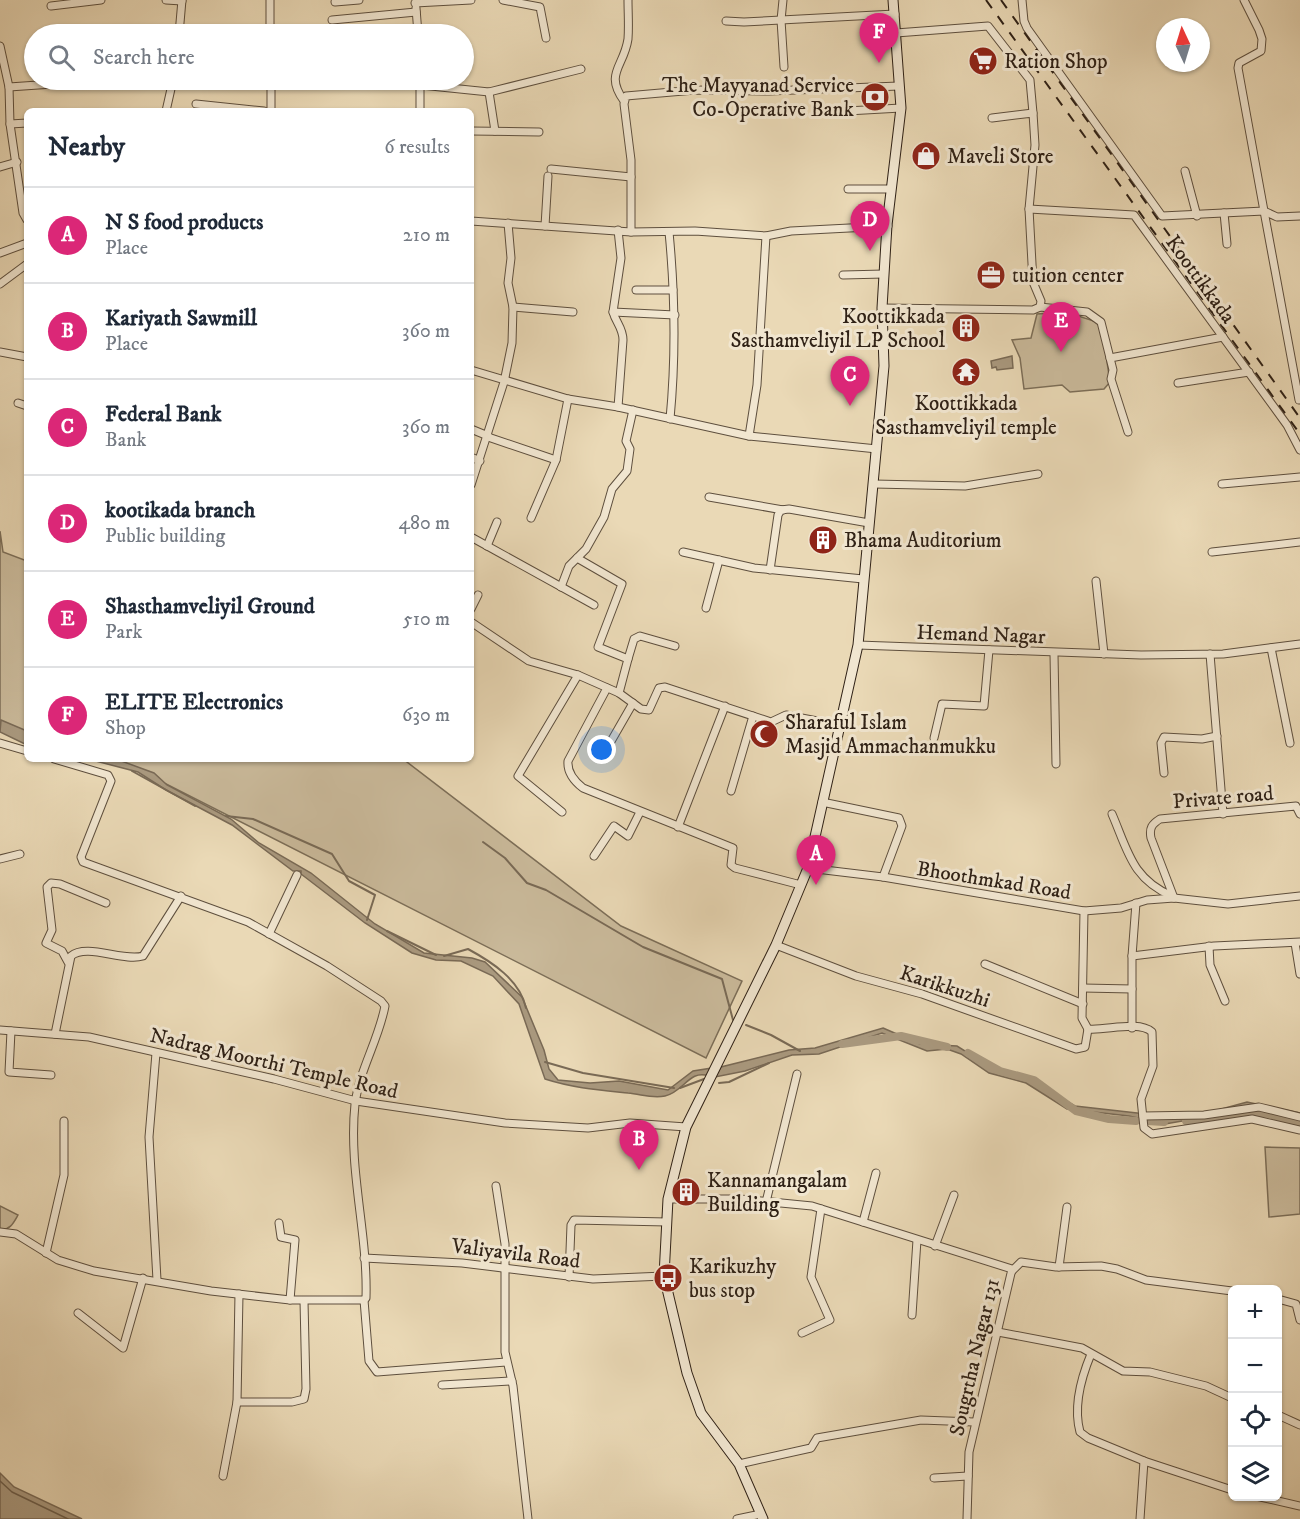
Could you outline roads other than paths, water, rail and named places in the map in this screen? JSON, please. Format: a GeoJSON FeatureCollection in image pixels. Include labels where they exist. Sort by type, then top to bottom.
{"type":"FeatureCollection","features":[{"type":"Feature","properties":{"kind":"main road"},"geometry":{"type":"LineString","coordinates":[[762,1516],[739,1464],[701,1413],[687,1373],[664,1276],[668,1199],[686,1127],[720,1063],[776,945],[808,868],[838,725],[858,645],[884,366],[882,308],[884,274],[901,108],[893,0]]}},
{"type":"Feature","properties":{"kind":"street"},"geometry":{"type":"LineString","coordinates":[[51,6],[101,0]]}},
{"type":"Feature","properties":{"kind":"street"},"geometry":{"type":"LineString","coordinates":[[166,0],[182,0],[180,24]]}},
{"type":"Feature","properties":{"kind":"street"},"geometry":{"type":"LineString","coordinates":[[270,0],[270,24]]}},
{"type":"Feature","properties":{"kind":"street"},"geometry":{"type":"LineString","coordinates":[[336,2],[359,0]]}},
{"type":"Feature","properties":{"kind":"street"},"geometry":{"type":"LineString","coordinates":[[417,24],[415,1],[471,0]]}},
{"type":"Feature","properties":{"kind":"street"},"geometry":{"type":"LineString","coordinates":[[503,0],[540,7],[546,38]]}},
{"type":"Feature","properties":{"kind":"street"},"geometry":{"type":"LineString","coordinates":[[628,0],[628,38],[623,57],[614,72],[614,84],[624,101],[631,177],[631,232]]}},
{"type":"Feature","properties":{"kind":"street"},"geometry":{"type":"LineString","coordinates":[[783,0],[781,21],[784,66]]}},
{"type":"Feature","properties":{"kind":"street"},"geometry":{"type":"LineString","coordinates":[[1022,0],[1023,21],[1092,122],[1162,216],[1174,218],[1264,211],[1277,217],[1300,216]]}},
{"type":"Feature","properties":{"kind":"street"},"geometry":{"type":"LineString","coordinates":[[1244,0],[1262,39],[1261,51],[1239,63],[1238,68],[1299,400]]}},
{"type":"Feature","properties":{"kind":"street"},"geometry":{"type":"LineString","coordinates":[[332,20],[416,12]]}},
{"type":"Feature","properties":{"kind":"street"},"geometry":{"type":"LineString","coordinates":[[726,21],[781,21],[895,14]]}},
{"type":"Feature","properties":{"kind":"street"},"geometry":{"type":"LineString","coordinates":[[896,33],[988,26],[1030,80],[1035,145],[1029,209],[1034,282],[1041,301],[1040,307]]}},
{"type":"Feature","properties":{"kind":"street"},"geometry":{"type":"LineString","coordinates":[[0,46],[24,215]]}},
{"type":"Feature","properties":{"kind":"street"},"geometry":{"type":"LineString","coordinates":[[474,90],[489,92],[581,69]]}},
{"type":"Feature","properties":{"kind":"street"},"geometry":{"type":"LineString","coordinates":[[5,83],[24,82]]}},
{"type":"Feature","properties":{"kind":"street"},"geometry":{"type":"LineString","coordinates":[[624,101],[626,96],[633,94],[695,90],[769,91],[899,86]]}},
{"type":"Feature","properties":{"kind":"street"},"geometry":{"type":"LineString","coordinates":[[167,108],[171,90]]}},
{"type":"Feature","properties":{"kind":"street"},"geometry":{"type":"LineString","coordinates":[[271,90],[271,108]]}},
{"type":"Feature","properties":{"kind":"street"},"geometry":{"type":"LineString","coordinates":[[420,108],[421,90]]}},
{"type":"Feature","properties":{"kind":"street"},"geometry":{"type":"LineString","coordinates":[[489,92],[495,132]]}},
{"type":"Feature","properties":{"kind":"street"},"geometry":{"type":"LineString","coordinates":[[196,104],[235,108]]}},
{"type":"Feature","properties":{"kind":"street"},"geometry":{"type":"LineString","coordinates":[[848,111],[901,108]]}},
{"type":"Feature","properties":{"kind":"street"},"geometry":{"type":"LineString","coordinates":[[992,118],[1033,113]]}},
{"type":"Feature","properties":{"kind":"street"},"geometry":{"type":"LineString","coordinates":[[10,124],[24,123]]}},
{"type":"Feature","properties":{"kind":"street"},"geometry":{"type":"LineString","coordinates":[[474,131],[539,132]]}},
{"type":"Feature","properties":{"kind":"street"},"geometry":{"type":"LineString","coordinates":[[0,167],[17,162]]}},
{"type":"Feature","properties":{"kind":"street"},"geometry":{"type":"LineString","coordinates":[[1185,171],[1197,216]]}},
{"type":"Feature","properties":{"kind":"street"},"geometry":{"type":"LineString","coordinates":[[545,226],[549,172],[631,177]]}},
{"type":"Feature","properties":{"kind":"street"},"geometry":{"type":"LineString","coordinates":[[848,189],[891,189]]}},
{"type":"Feature","properties":{"kind":"street","name":"Koottikkada"},"geometry":{"type":"LineString","coordinates":[[1029,209],[1134,215],[1287,425],[1300,450]]}},
{"type":"Feature","properties":{"kind":"street"},"geometry":{"type":"LineString","coordinates":[[1224,213],[1227,244]]}},
{"type":"Feature","properties":{"kind":"street"},"geometry":{"type":"LineString","coordinates":[[474,221],[631,232],[766,236],[791,231],[888,226]]}},
{"type":"Feature","properties":{"kind":"street"},"geometry":{"type":"LineString","coordinates":[[474,477],[504,382],[512,343],[513,307],[508,283],[512,258],[508,223]]}},
{"type":"Feature","properties":{"kind":"street"},"geometry":{"type":"LineString","coordinates":[[618,230],[621,258],[613,312],[615,320],[623,328],[618,407]]}},
{"type":"Feature","properties":{"kind":"street"},"geometry":{"type":"LineString","coordinates":[[669,232],[675,315],[675,366],[670,418]]}},
{"type":"Feature","properties":{"kind":"street"},"geometry":{"type":"LineString","coordinates":[[749,436],[757,385],[766,236]]}},
{"type":"Feature","properties":{"kind":"street"},"geometry":{"type":"LineString","coordinates":[[0,254],[24,244]]}},
{"type":"Feature","properties":{"kind":"street"},"geometry":{"type":"LineString","coordinates":[[0,284],[24,266]]}},
{"type":"Feature","properties":{"kind":"street"},"geometry":{"type":"LineString","coordinates":[[843,275],[884,274]]}},
{"type":"Feature","properties":{"kind":"street"},"geometry":{"type":"LineString","coordinates":[[636,290],[673,290]]}},
{"type":"Feature","properties":{"kind":"street"},"geometry":{"type":"LineString","coordinates":[[513,307],[573,312]]}},
{"type":"Feature","properties":{"kind":"street"},"geometry":{"type":"LineString","coordinates":[[882,308],[1033,310],[1040,307],[1093,315],[1101,322],[1110,358],[1112,379],[1128,432]]}},
{"type":"Feature","properties":{"kind":"street"},"geometry":{"type":"LineString","coordinates":[[613,312],[675,315]]}},
{"type":"Feature","properties":{"kind":"street"},"geometry":{"type":"LineString","coordinates":[[1110,358],[1223,337]]}},
{"type":"Feature","properties":{"kind":"street"},"geometry":{"type":"LineString","coordinates":[[0,352],[24,356]]}},
{"type":"Feature","properties":{"kind":"street"},"geometry":{"type":"LineString","coordinates":[[474,371],[504,382],[568,399],[633,410],[749,436],[877,449]]}},
{"type":"Feature","properties":{"kind":"street"},"geometry":{"type":"LineString","coordinates":[[1178,383],[1249,372]]}},
{"type":"Feature","properties":{"kind":"street"},"geometry":{"type":"LineString","coordinates":[[531,518],[556,460],[568,399]]}},
{"type":"Feature","properties":{"kind":"street"},"geometry":{"type":"LineString","coordinates":[[18,404],[24,405]]}},
{"type":"Feature","properties":{"kind":"street"},"geometry":{"type":"LineString","coordinates":[[561,587],[569,566],[586,549],[604,517],[612,489],[627,471],[630,449],[626,441],[633,410]]}},
{"type":"Feature","properties":{"kind":"street"},"geometry":{"type":"LineString","coordinates":[[474,430],[556,460]]}},
{"type":"Feature","properties":{"kind":"street"},"geometry":{"type":"LineString","coordinates":[[474,458],[480,461]]}},
{"type":"Feature","properties":{"kind":"street"},"geometry":{"type":"LineString","coordinates":[[874,484],[965,486],[1038,474]]}},
{"type":"Feature","properties":{"kind":"street"},"geometry":{"type":"LineString","coordinates":[[1222,484],[1300,477]]}},
{"type":"Feature","properties":{"kind":"street"},"geometry":{"type":"LineString","coordinates":[[709,497],[869,523]]}},
{"type":"Feature","properties":{"kind":"street"},"geometry":{"type":"LineString","coordinates":[[770,570],[778,515],[783,510]]}},
{"type":"Feature","properties":{"kind":"street"},"geometry":{"type":"LineString","coordinates":[[488,546],[497,522]]}},
{"type":"Feature","properties":{"kind":"street"},"geometry":{"type":"LineString","coordinates":[[474,539],[594,605]]}},
{"type":"Feature","properties":{"kind":"street"},"geometry":{"type":"LineString","coordinates":[[1212,552],[1300,542]]}},
{"type":"Feature","properties":{"kind":"street"},"geometry":{"type":"LineString","coordinates":[[683,552],[770,570],[863,579]]}},
{"type":"Feature","properties":{"kind":"street"},"geometry":{"type":"LineString","coordinates":[[577,558],[622,585],[598,647],[628,659]]}},
{"type":"Feature","properties":{"kind":"street"},"geometry":{"type":"LineString","coordinates":[[706,608],[719,560]]}},
{"type":"Feature","properties":{"kind":"street"},"geometry":{"type":"LineString","coordinates":[[1096,580],[1104,654]]}},
{"type":"Feature","properties":{"kind":"street"},"geometry":{"type":"LineString","coordinates":[[474,603],[478,595]]}},
{"type":"Feature","properties":{"kind":"street"},"geometry":{"type":"LineString","coordinates":[[474,624],[530,661],[578,675],[619,693],[649,710],[659,688],[665,687],[771,722],[786,715],[838,725]]}},
{"type":"Feature","properties":{"kind":"street"},"geometry":{"type":"LineString","coordinates":[[619,693],[634,639],[640,636],[675,646]]}},
{"type":"Feature","properties":{"kind":"street","name":"Hemand Nagar"},"geometry":{"type":"LineString","coordinates":[[858,645],[1054,654],[1210,654],[1300,644]]}},
{"type":"Feature","properties":{"kind":"street"},"geometry":{"type":"LineString","coordinates":[[1271,648],[1290,743]]}},
{"type":"Feature","properties":{"kind":"street"},"geometry":{"type":"LineString","coordinates":[[934,738],[942,704],[984,706],[989,650]]}},
{"type":"Feature","properties":{"kind":"street"},"geometry":{"type":"LineString","coordinates":[[1054,654],[1056,764]]}},
{"type":"Feature","properties":{"kind":"street"},"geometry":{"type":"LineString","coordinates":[[1210,654],[1223,814]]}},
{"type":"Feature","properties":{"kind":"street"},"geometry":{"type":"LineString","coordinates":[[562,812],[518,776],[578,675]]}},
{"type":"Feature","properties":{"kind":"street"},"geometry":{"type":"LineString","coordinates":[[607,688],[570,756],[569,771],[583,788],[734,848],[731,862],[735,868],[801,885]]}},
{"type":"Feature","properties":{"kind":"street"},"geometry":{"type":"LineString","coordinates":[[606,750],[633,703]]}},
{"type":"Feature","properties":{"kind":"street"},"geometry":{"type":"LineString","coordinates":[[678,827],[725,706]]}},
{"type":"Feature","properties":{"kind":"street"},"geometry":{"type":"LineString","coordinates":[[731,791],[753,716]]}},
{"type":"Feature","properties":{"kind":"street"},"geometry":{"type":"LineString","coordinates":[[1164,773],[1161,743],[1164,737],[1202,739],[1217,736]]}},
{"type":"Feature","properties":{"kind":"street"},"geometry":{"type":"LineString","coordinates":[[0,743],[24,750]]}},
{"type":"Feature","properties":{"kind":"street"},"geometry":{"type":"LineString","coordinates":[[64,762],[108,775],[111,781],[81,857],[83,862],[182,896],[248,922],[327,966],[381,1001],[384,1006],[356,1101],[353,1157],[364,1258],[366,1291],[364,1300],[369,1361],[377,1372],[506,1362]]}},
{"type":"Feature","properties":{"kind":"street"},"geometry":{"type":"LineString","coordinates":[[822,802],[899,818],[902,825],[884,878]]}},
{"type":"Feature","properties":{"kind":"street","name":"Private road"},"geometry":{"type":"LineString","coordinates":[[1174,898],[1151,838],[1150,829],[1160,819],[1296,807],[1300,814]]}},
{"type":"Feature","properties":{"kind":"street"},"geometry":{"type":"LineString","coordinates":[[594,856],[614,826],[628,836],[640,812]]}},
{"type":"Feature","properties":{"kind":"street"},"geometry":{"type":"LineString","coordinates":[[1112,814],[1138,873],[1152,887],[1174,898],[1228,904],[1300,896]]}},
{"type":"Feature","properties":{"kind":"street"},"geometry":{"type":"LineString","coordinates":[[0,858],[20,854]]}},
{"type":"Feature","properties":{"kind":"street","name":"Bhoothmkad Road"},"geometry":{"type":"LineString","coordinates":[[808,868],[884,878],[1084,911],[1121,908],[1136,903],[1174,898]]}},
{"type":"Feature","properties":{"kind":"street"},"geometry":{"type":"LineString","coordinates":[[269,934],[297,875]]}},
{"type":"Feature","properties":{"kind":"street"},"geometry":{"type":"LineString","coordinates":[[68,962],[62,951],[46,943],[52,930],[47,887],[51,884],[60,884],[106,903]]}},
{"type":"Feature","properties":{"kind":"street"},"geometry":{"type":"LineString","coordinates":[[55,1035],[68,962],[75,952],[133,958],[143,956],[182,896]]}},
{"type":"Feature","properties":{"kind":"street"},"geometry":{"type":"LineString","coordinates":[[1132,1028],[1131,956],[1136,903]]}},
{"type":"Feature","properties":{"kind":"street"},"geometry":{"type":"LineString","coordinates":[[1084,911],[1083,1024],[1088,1029],[1148,1029],[1153,1038],[1153,1066],[1142,1092],[1144,1128],[1152,1134],[1252,1119],[1300,1130]]}},
{"type":"Feature","properties":{"kind":"street"},"geometry":{"type":"LineString","coordinates":[[1131,956],[1209,946],[1298,943],[1300,974]]}},
{"type":"Feature","properties":{"kind":"street","name":"Karikkuzhi"},"geometry":{"type":"LineString","coordinates":[[776,945],[856,976],[922,994],[1076,1049],[1085,1047],[1088,1029]]}},
{"type":"Feature","properties":{"kind":"street"},"geometry":{"type":"LineString","coordinates":[[1209,946],[1210,965],[1225,1001]]}},
{"type":"Feature","properties":{"kind":"street"},"geometry":{"type":"LineString","coordinates":[[985,964],[1083,1004]]}},
{"type":"Feature","properties":{"kind":"street"},"geometry":{"type":"LineString","coordinates":[[1083,988],[1132,988]]}},
{"type":"Feature","properties":{"kind":"street","name":"Nadrag Moorthi Temple Road"},"geometry":{"type":"LineString","coordinates":[[0,1029],[89,1037],[274,1079],[356,1101],[505,1123],[588,1128],[630,1123],[686,1127]]}},
{"type":"Feature","properties":{"kind":"street"},"geometry":{"type":"LineString","coordinates":[[11,1031],[9,1072],[51,1075]]}},
{"type":"Feature","properties":{"kind":"street"},"geometry":{"type":"LineString","coordinates":[[156,1053],[148,1137],[157,1280]]}},
{"type":"Feature","properties":{"kind":"street"},"geometry":{"type":"LineString","coordinates":[[766,1202],[797,1074]]}},
{"type":"Feature","properties":{"kind":"street"},"geometry":{"type":"LineString","coordinates":[[1143,1116],[1204,1115],[1259,1107],[1300,1117]]}},
{"type":"Feature","properties":{"kind":"street"},"geometry":{"type":"LineString","coordinates":[[46,1253],[64,1175],[64,1121]]}},
{"type":"Feature","properties":{"kind":"street"},"geometry":{"type":"LineString","coordinates":[[863,1222],[876,1173]]}},
{"type":"Feature","properties":{"kind":"street"},"geometry":{"type":"LineString","coordinates":[[496,1186],[502,1214],[506,1362],[512,1381],[528,1519]]}},
{"type":"Feature","properties":{"kind":"street"},"geometry":{"type":"LineString","coordinates":[[935,1246],[954,1194]]}},
{"type":"Feature","properties":{"kind":"street","name":"Sougrtha Nagar 131"},"geometry":{"type":"LineString","coordinates":[[668,1199],[740,1198],[821,1209],[1012,1269],[974,1422],[969,1452],[967,1519]]}},
{"type":"Feature","properties":{"kind":"street"},"geometry":{"type":"LineString","coordinates":[[1059,1267],[1067,1207]]}},
{"type":"Feature","properties":{"kind":"street"},"geometry":{"type":"LineString","coordinates":[[802,1333],[830,1320],[811,1276],[821,1209]]}},
{"type":"Feature","properties":{"kind":"street"},"geometry":{"type":"LineString","coordinates":[[569,1277],[571,1225],[574,1220],[667,1222]]}},
{"type":"Feature","properties":{"kind":"street"},"geometry":{"type":"LineString","coordinates":[[279,1223],[280,1236],[295,1240],[290,1300]]}},
{"type":"Feature","properties":{"kind":"street"},"geometry":{"type":"LineString","coordinates":[[0,1232],[15,1234],[58,1260],[94,1271],[290,1300],[364,1300]]}},
{"type":"Feature","properties":{"kind":"street"},"geometry":{"type":"LineString","coordinates":[[912,1315],[917,1240]]}},
{"type":"Feature","properties":{"kind":"street","name":"Valiyavila Road"},"geometry":{"type":"LineString","coordinates":[[364,1258],[430,1260],[569,1277],[664,1276]]}},
{"type":"Feature","properties":{"kind":"street"},"geometry":{"type":"LineString","coordinates":[[1012,1269],[1012,1272],[1021,1262],[1059,1267],[1117,1269],[1146,1280],[1228,1290]]}},
{"type":"Feature","properties":{"kind":"street"},"geometry":{"type":"LineString","coordinates":[[78,1313],[123,1348],[143,1278]]}},
{"type":"Feature","properties":{"kind":"street"},"geometry":{"type":"LineString","coordinates":[[223,1476],[237,1402],[239,1294]]}},
{"type":"Feature","properties":{"kind":"street"},"geometry":{"type":"LineString","coordinates":[[1282,1300],[1296,1305],[1300,1320]]}},
{"type":"Feature","properties":{"kind":"street"},"geometry":{"type":"LineString","coordinates":[[237,1402],[292,1402],[303,1399],[306,1389],[304,1301]]}},
{"type":"Feature","properties":{"kind":"street"},"geometry":{"type":"LineString","coordinates":[[998,1332],[1082,1348],[1123,1371],[1150,1372],[1206,1386],[1228,1396]]}},
{"type":"Feature","properties":{"kind":"street"},"geometry":{"type":"LineString","coordinates":[[1091,1354],[1083,1373],[1079,1396],[1077,1422],[1080,1432],[1088,1438],[1144,1461],[1228,1489]]}},
{"type":"Feature","properties":{"kind":"street"},"geometry":{"type":"LineString","coordinates":[[442,1385],[512,1381]]}},
{"type":"Feature","properties":{"kind":"street"},"geometry":{"type":"LineString","coordinates":[[1282,1417],[1300,1425]]}},
{"type":"Feature","properties":{"kind":"street"},"geometry":{"type":"LineString","coordinates":[[739,1464],[810,1448],[817,1438],[839,1432],[921,1420],[974,1422]]}},
{"type":"Feature","properties":{"kind":"street"},"geometry":{"type":"LineString","coordinates":[[1140,1519],[1144,1461]]}},
{"type":"Feature","properties":{"kind":"street"},"geometry":{"type":"LineString","coordinates":[[934,1478],[968,1476]]}},
{"type":"Feature","properties":{"kind":"street"},"geometry":{"type":"LineString","coordinates":[[1276,1501],[1300,1506]]}},
{"type":"Feature","properties":{"kind":"street"},"geometry":{"type":"LineString","coordinates":[[737,1519],[762,1516]]}},
{"type":"Feature","properties":{"kind":"water"},"geometry":{"type":"Polygon","coordinates":[[[1012,356],[1013,368],[997,370],[996,367],[992,368],[991,361],[1012,356]]]}},
{"type":"Feature","properties":{"kind":"water"},"geometry":{"type":"Polygon","coordinates":[[[1,720],[24,730],[24,744],[0,732],[1,720]]]}},
{"type":"Feature","properties":{"kind":"water"},"geometry":{"type":"Polygon","coordinates":[[[100,762],[124,762],[154,773],[167,785],[231,819],[259,843],[311,873],[375,924],[424,953],[472,958],[485,962],[522,997],[544,1050],[549,1069],[558,1080],[590,1083],[619,1081],[668,1090],[693,1071],[712,1068],[709,1076],[696,1076],[672,1094],[656,1097],[566,1085],[545,1079],[519,1004],[493,976],[461,961],[436,960],[412,953],[365,923],[301,874],[301,871],[293,871],[232,825],[166,790],[138,772],[100,762]]]}},
{"type":"Feature","properties":{"kind":"water"},"geometry":{"type":"Polygon","coordinates":[[[883,1028],[920,1044],[957,1046],[989,1066],[1027,1078],[1075,1106],[1146,1114],[1207,1113],[1247,1102],[1300,1113],[1300,1118],[1257,1108],[1165,1124],[1129,1116],[1067,1109],[1026,1083],[989,1073],[961,1054],[947,1049],[927,1051],[882,1033],[819,1054],[792,1055],[745,1071],[715,1077],[721,1067],[789,1050],[815,1048],[883,1028]]]}},
{"type":"Feature","properties":{"kind":"water"},"geometry":{"type":"Polygon","coordinates":[[[0,1473],[14,1487],[82,1519],[0,1519],[0,1473]]]}},
{"type":"Feature","properties":{"kind":"waterway"},"geometry":{"type":"LineString","coordinates":[[132,771],[195,806]]}},
{"type":"Feature","properties":{"kind":"waterway"},"geometry":{"type":"LineString","coordinates":[[226,816],[253,819],[332,854],[349,881],[375,895],[367,920]]}},
{"type":"Feature","properties":{"kind":"waterway"},"geometry":{"type":"LineString","coordinates":[[483,842],[505,858],[527,883],[546,890],[643,947],[722,979],[733,1020]]}},
{"type":"Feature","properties":{"kind":"waterway"},"geometry":{"type":"LineString","coordinates":[[387,931],[436,955]]}},
{"type":"Feature","properties":{"kind":"waterway"},"geometry":{"type":"LineString","coordinates":[[444,956],[468,949],[486,960],[511,980],[523,998],[526,1008]]}},
{"type":"Feature","properties":{"kind":"waterway"},"geometry":{"type":"LineString","coordinates":[[746,1025],[771,1035],[800,1051]]}},
{"type":"Feature","properties":{"kind":"waterway"},"geometry":{"type":"LineString","coordinates":[[842,1044],[901,1036],[947,1047]]}},
{"type":"Feature","properties":{"kind":"waterway"},"geometry":{"type":"LineString","coordinates":[[968,1053],[1000,1071],[1034,1080],[1076,1111],[1109,1119],[1136,1121]]}},
{"type":"Feature","properties":{"kind":"waterway"},"geometry":{"type":"LineString","coordinates":[[545,1062],[583,1073],[674,1088]]}},
{"type":"Feature","properties":{"kind":"waterway"},"geometry":{"type":"LineString","coordinates":[[719,1083],[729,1082],[769,1063]]}},
{"type":"Feature","properties":{"kind":"waterway"},"geometry":{"type":"LineString","coordinates":[[680,1088],[704,1079]]}},
{"type":"Feature","properties":{"kind":"waterway"},"geometry":{"type":"LineString","coordinates":[[1186,1121],[1251,1112],[1269,1114],[1300,1125]]}},
{"type":"Feature","properties":{"kind":"waterway"},"geometry":{"type":"LineString","coordinates":[[1147,1121],[1164,1122]]}},
{"type":"Feature","properties":{"kind":"railway"},"geometry":{"type":"LineString","coordinates":[[986,0],[1300,434]]}},
{"type":"Feature","properties":{"kind":"railway"},"geometry":{"type":"LineString","coordinates":[[1001,0],[1300,418]]}},
{"type":"Feature","properties":{"kind":"place","name":"Ration Shop"},"geometry":{"type":"Point","coordinates":[983,61]}},
{"type":"Feature","properties":{"kind":"place","name":"ELITE Electronics"},"geometry":{"type":"Point","coordinates":[879,63]}},
{"type":"Feature","properties":{"kind":"place","name":"The Mayyanad Service Co-Operative Bank"},"geometry":{"type":"Point","coordinates":[875,97]}},
{"type":"Feature","properties":{"kind":"place","name":"Maveli Store"},"geometry":{"type":"Point","coordinates":[926,156]}},
{"type":"Feature","properties":{"kind":"place","name":"kootikada branch"},"geometry":{"type":"Point","coordinates":[870,251]}},
{"type":"Feature","properties":{"kind":"place","name":"tuition center"},"geometry":{"type":"Point","coordinates":[991,275]}},
{"type":"Feature","properties":{"kind":"place","name":"Koottikkada Sasthamveliyil LP School"},"geometry":{"type":"Point","coordinates":[966,328]}},
{"type":"Feature","properties":{"kind":"place","name":"Shasthamveliyil Ground"},"geometry":{"type":"Point","coordinates":[1061,352]}},
{"type":"Feature","properties":{"kind":"place","name":"Koottikkada Sasthamveliyil temple"},"geometry":{"type":"Point","coordinates":[966,372]}},
{"type":"Feature","properties":{"kind":"place","name":"Federal Bank"},"geometry":{"type":"Point","coordinates":[850,406]}},
{"type":"Feature","properties":{"kind":"place","name":"Bhama Auditorium"},"geometry":{"type":"Point","coordinates":[823,540]}},
{"type":"Feature","properties":{"kind":"place","name":"Sharaful Islam Masjid Ammachanmukku"},"geometry":{"type":"Point","coordinates":[764,734]}},
{"type":"Feature","properties":{"kind":"place","name":"N S food products"},"geometry":{"type":"Point","coordinates":[816,885]}},
{"type":"Feature","properties":{"kind":"place","name":"Kariyath Sawmill"},"geometry":{"type":"Point","coordinates":[639,1170]}},
{"type":"Feature","properties":{"kind":"place","name":"Kannamangalam Building"},"geometry":{"type":"Point","coordinates":[686,1192]}},
{"type":"Feature","properties":{"kind":"place","name":"Karikuzhy bus stop"},"geometry":{"type":"Point","coordinates":[668,1278]}}]}
